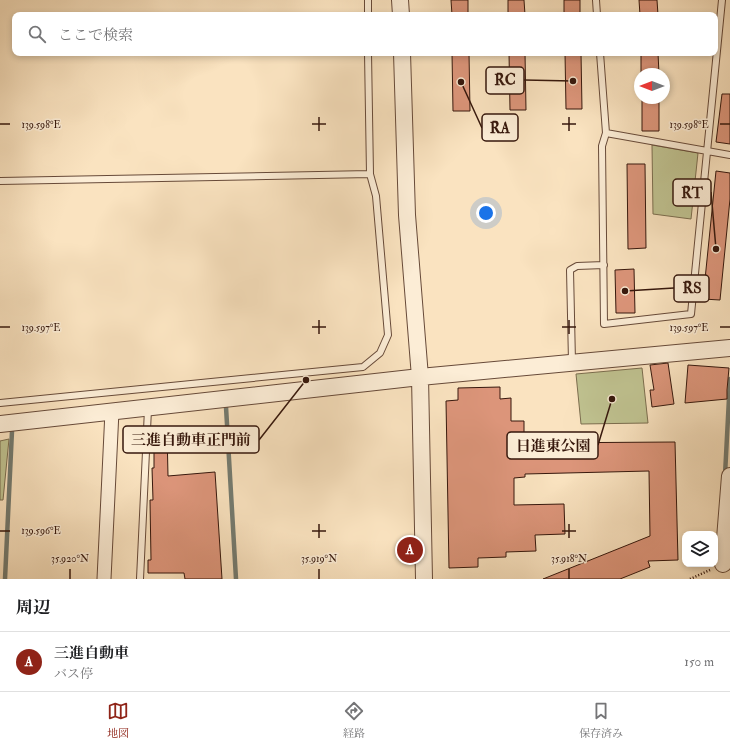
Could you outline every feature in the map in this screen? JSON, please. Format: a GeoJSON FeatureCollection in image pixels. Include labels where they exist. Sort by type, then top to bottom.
{"type":"FeatureCollection","features":[{"type":"Feature","properties":{"kind":"street"},"geometry":{"type":"LineString","coordinates":[[400,0],[401,12]]}},
{"type":"Feature","properties":{"kind":"street"},"geometry":{"type":"LineString","coordinates":[[402,56],[407,214],[420,377],[424,579]]}},
{"type":"Feature","properties":{"kind":"street"},"geometry":{"type":"LineString","coordinates":[[0,424],[420,377],[730,348]]}},
{"type":"Feature","properties":{"kind":"street"},"geometry":{"type":"LineString","coordinates":[[104,579],[112,411]]}},
{"type":"Feature","properties":{"kind":"street"},"geometry":{"type":"LineString","coordinates":[[723,564],[730,476]]}},
{"type":"Feature","properties":{"kind":"lane"},"geometry":{"type":"LineString","coordinates":[[368,0],[368,12]]}},
{"type":"Feature","properties":{"kind":"lane"},"geometry":{"type":"LineString","coordinates":[[596,0],[597,12]]}},
{"type":"Feature","properties":{"kind":"lane"},"geometry":{"type":"LineString","coordinates":[[718,40],[722,0]]}},
{"type":"Feature","properties":{"kind":"lane"},"geometry":{"type":"LineString","coordinates":[[0,403],[363,367],[380,353],[388,335],[376,196],[370,174],[368,56]]}},
{"type":"Feature","properties":{"kind":"lane"},"geometry":{"type":"LineString","coordinates":[[600,56],[606,133],[602,146],[604,324],[691,314],[716,56]]}},
{"type":"Feature","properties":{"kind":"lane"},"geometry":{"type":"LineString","coordinates":[[606,133],[730,155]]}},
{"type":"Feature","properties":{"kind":"lane"},"geometry":{"type":"LineString","coordinates":[[0,180],[370,174]]}},
{"type":"Feature","properties":{"kind":"lane"},"geometry":{"type":"LineString","coordinates":[[572,362],[570,270],[577,266],[604,265]]}},
{"type":"Feature","properties":{"kind":"lane"},"geometry":{"type":"LineString","coordinates":[[140,579],[148,407]]}},
{"type":"Feature","properties":{"kind":"green space"},"geometry":{"type":"Polygon","coordinates":[[[652,145],[698,153],[691,219],[653,214],[652,145]]]}},
{"type":"Feature","properties":{"kind":"green space"},"geometry":{"type":"Polygon","coordinates":[[[642,368],[648,423],[581,424],[576,374],[642,368]]]}},
{"type":"Feature","properties":{"kind":"green space"},"geometry":{"type":"Polygon","coordinates":[[[9,439],[3,500],[0,500],[0,441],[9,439]]]}},
{"type":"Feature","properties":{"kind":"building"},"geometry":{"type":"Polygon","coordinates":[[[451,0],[468,0],[468,12],[452,12],[451,0]]]}},
{"type":"Feature","properties":{"kind":"building"},"geometry":{"type":"Polygon","coordinates":[[[508,0],[524,0],[525,12],[508,12],[508,0]]]}},
{"type":"Feature","properties":{"kind":"building"},"geometry":{"type":"Polygon","coordinates":[[[564,0],[580,0],[580,12],[564,12],[564,0]]]}},
{"type":"Feature","properties":{"kind":"building"},"geometry":{"type":"Polygon","coordinates":[[[639,0],[657,0],[658,12],[640,12],[639,0]]]}},
{"type":"Feature","properties":{"kind":"building"},"geometry":{"type":"Polygon","coordinates":[[[452,56],[469,56],[470,111],[453,111],[452,56]]]}},
{"type":"Feature","properties":{"kind":"building"},"geometry":{"type":"Polygon","coordinates":[[[509,56],[525,56],[526,110],[510,110],[509,56]]]}},
{"type":"Feature","properties":{"kind":"building"},"geometry":{"type":"Polygon","coordinates":[[[565,56],[581,56],[582,109],[566,109],[565,56]]]}},
{"type":"Feature","properties":{"kind":"building"},"geometry":{"type":"Polygon","coordinates":[[[641,56],[658,56],[659,68],[641,68],[641,56]]]}},
{"type":"Feature","properties":{"kind":"building"},"geometry":{"type":"Polygon","coordinates":[[[722,94],[730,94],[730,144],[716,142],[722,94]]]}},
{"type":"Feature","properties":{"kind":"building"},"geometry":{"type":"Polygon","coordinates":[[[642,104],[659,104],[659,131],[642,131],[642,104]]]}},
{"type":"Feature","properties":{"kind":"building"},"geometry":{"type":"Polygon","coordinates":[[[627,164],[645,164],[646,248],[628,249],[627,164]]]}},
{"type":"Feature","properties":{"kind":"building"},"geometry":{"type":"Polygon","coordinates":[[[716,171],[730,173],[730,199],[720,300],[703,299],[716,171]]]}},
{"type":"Feature","properties":{"kind":"building"},"geometry":{"type":"Polygon","coordinates":[[[634,269],[635,313],[616,313],[615,270],[634,269]]]}},
{"type":"Feature","properties":{"kind":"building"},"geometry":{"type":"Polygon","coordinates":[[[668,363],[674,404],[652,407],[650,390],[654,390],[650,365],[668,363]]]}},
{"type":"Feature","properties":{"kind":"building"},"geometry":{"type":"Polygon","coordinates":[[[688,365],[729,368],[727,399],[685,403],[688,365]]]}},
{"type":"Feature","properties":{"kind":"building"},"geometry":{"type":"Polygon","coordinates":[[[500,387],[500,399],[511,398],[511,421],[524,421],[524,443],[675,442],[678,560],[648,561],[650,567],[620,579],[543,579],[650,536],[649,471],[525,474],[525,477],[514,478],[514,505],[564,504],[565,534],[535,535],[536,551],[506,552],[506,557],[478,558],[478,567],[449,568],[446,401],[458,400],[458,388],[500,387]]]}},
{"type":"Feature","properties":{"kind":"building"},"geometry":{"type":"Polygon","coordinates":[[[154,430],[167,430],[168,476],[215,472],[222,579],[185,579],[184,573],[148,573],[148,560],[151,560],[150,500],[153,500],[152,468],[154,468],[154,430]]]}},
{"type":"Feature","properties":{"kind":"waterway"},"geometry":{"type":"LineString","coordinates":[[725,475],[730,379]]}},
{"type":"Feature","properties":{"kind":"waterway"},"geometry":{"type":"LineString","coordinates":[[226,407],[236,579]]}},
{"type":"Feature","properties":{"kind":"waterway"},"geometry":{"type":"LineString","coordinates":[[5,579],[12,431]]}},
{"type":"Feature","properties":{"kind":"place","name":"RC"},"geometry":{"type":"Point","coordinates":[573,81]}},
{"type":"Feature","properties":{"kind":"place","name":"RA"},"geometry":{"type":"Point","coordinates":[461,82]}},
{"type":"Feature","properties":{"kind":"place","name":"RT"},"geometry":{"type":"Point","coordinates":[716,249]}},
{"type":"Feature","properties":{"kind":"place","name":"RS"},"geometry":{"type":"Point","coordinates":[625,291]}},
{"type":"Feature","properties":{"kind":"place","name":"三進自動車正門前"},"geometry":{"type":"Point","coordinates":[306,380]}},
{"type":"Feature","properties":{"kind":"place","name":"日進東公園"},"geometry":{"type":"Point","coordinates":[612,399]}},
{"type":"Feature","properties":{"kind":"place","name":"三進自動車"},"geometry":{"type":"Point","coordinates":[410,550]}}]}
